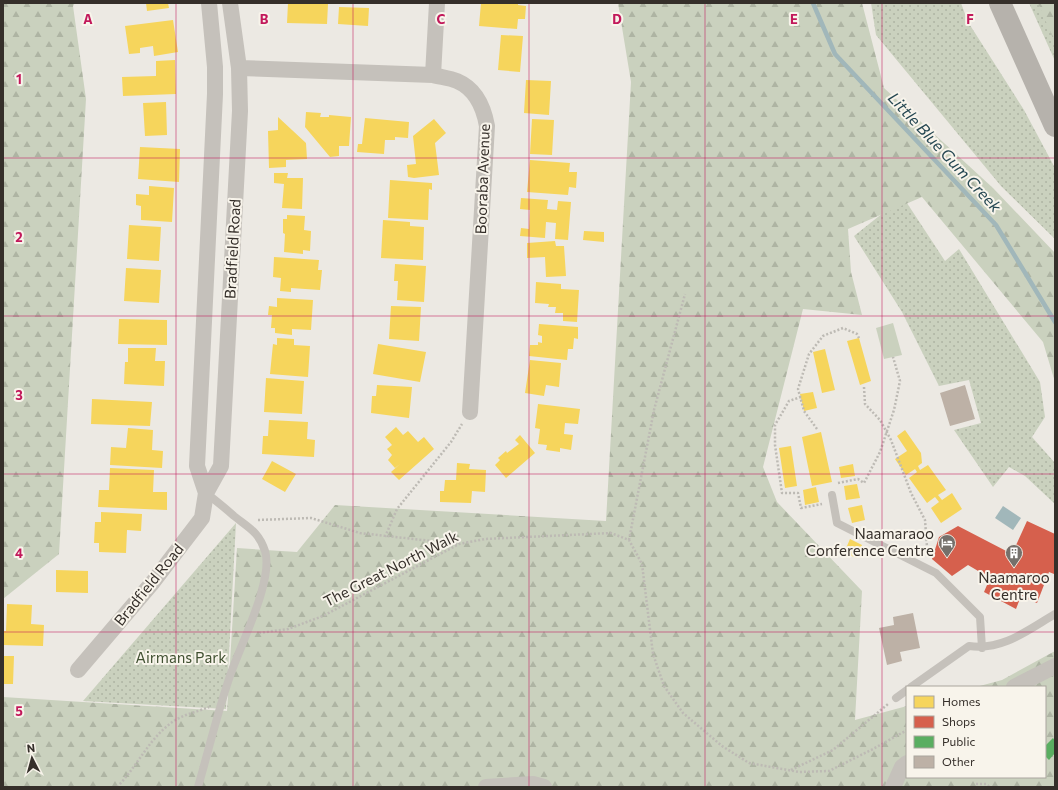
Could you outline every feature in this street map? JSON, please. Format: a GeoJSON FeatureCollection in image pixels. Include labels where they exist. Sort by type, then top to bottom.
{"type":"FeatureCollection","features":[{"type":"Feature","properties":{"kind":"main road"},"geometry":{"type":"LineString","coordinates":[[1000,3],[1055,126]]}},
{"type":"Feature","properties":{"kind":"street","name":"Bradfield Road"},"geometry":{"type":"LineString","coordinates":[[206,493],[197,466],[215,94],[215,67],[209,3]]}},
{"type":"Feature","properties":{"kind":"street","name":"Bradfield Road"},"geometry":{"type":"LineString","coordinates":[[78,670],[153,582],[202,518],[206,493],[221,466],[240,111],[239,68],[230,3]]}},
{"type":"Feature","properties":{"kind":"street"},"geometry":{"type":"LineString","coordinates":[[433,75],[437,3]]}},
{"type":"Feature","properties":{"kind":"street","name":"Booraba Avenue"},"geometry":{"type":"LineString","coordinates":[[239,68],[433,75],[458,81],[475,95],[484,109],[487,126],[470,412]]}},
{"type":"Feature","properties":{"kind":"street"},"geometry":{"type":"LineString","coordinates":[[1016,686],[1055,666]]}},
{"type":"Feature","properties":{"kind":"street"},"geometry":{"type":"LineString","coordinates":[[893,787],[902,767],[906,764]]}},
{"type":"Feature","properties":{"kind":"street"},"geometry":{"type":"LineString","coordinates":[[486,787],[533,784],[544,787]]}},
{"type":"Feature","properties":{"kind":"lane"},"geometry":{"type":"LineString","coordinates":[[198,787],[231,673],[261,594],[267,567],[266,552],[259,536],[248,525],[236,518],[206,493]]}},
{"type":"Feature","properties":{"kind":"lane"},"geometry":{"type":"LineString","coordinates":[[832,495],[837,524],[936,573],[980,617],[982,648]]}},
{"type":"Feature","properties":{"kind":"lane"},"geometry":{"type":"LineString","coordinates":[[912,686],[969,646],[982,648],[1008,642],[1055,614]]}},
{"type":"Feature","properties":{"kind":"lane"},"geometry":{"type":"LineString","coordinates":[[896,698],[906,691]]}},
{"type":"Feature","properties":{"kind":"path"},"geometry":{"type":"LineString","coordinates":[[685,294],[654,410],[629,540],[642,564],[653,654],[664,686],[683,713],[722,746],[749,763],[790,771],[829,771],[906,731]]}},
{"type":"Feature","properties":{"kind":"path"},"geometry":{"type":"LineString","coordinates":[[817,429],[804,410],[798,388],[809,354],[823,336],[843,328],[857,334],[858,338]]}},
{"type":"Feature","properties":{"kind":"path"},"geometry":{"type":"LineString","coordinates":[[838,483],[858,480],[864,483],[880,452],[894,410],[900,381],[893,357]]}},
{"type":"Feature","properties":{"kind":"path"},"geometry":{"type":"LineString","coordinates":[[864,387],[865,404],[880,420],[887,433],[911,493],[925,520],[927,547]]}},
{"type":"Feature","properties":{"kind":"path"},"geometry":{"type":"LineString","coordinates":[[801,397],[789,400],[775,425],[775,445],[782,493],[798,494],[801,508],[824,504]]}},
{"type":"Feature","properties":{"kind":"path"},"geometry":{"type":"LineString","coordinates":[[385,537],[397,509],[451,442],[470,412]]}},
{"type":"Feature","properties":{"kind":"path"},"geometry":{"type":"LineString","coordinates":[[236,518],[268,520],[311,518],[360,533],[385,537],[459,544]]}},
{"type":"Feature","properties":{"kind":"path","name":"The Great North Walk"},"geometry":{"type":"LineString","coordinates":[[254,634],[288,629],[323,616],[459,544],[485,539],[611,533],[629,540]]}},
{"type":"Feature","properties":{"kind":"path"},"geometry":{"type":"LineString","coordinates":[[790,771],[833,750],[896,698]]}},
{"type":"Feature","properties":{"kind":"path"},"geometry":{"type":"LineString","coordinates":[[117,787],[129,775],[156,736],[172,722],[222,702]]}},
{"type":"Feature","properties":{"kind":"path"},"geometry":{"type":"LineString","coordinates":[[976,784],[986,784],[990,787]]}},
{"type":"Feature","properties":{"kind":"green space"},"geometry":{"type":"Polygon","coordinates":[[[3,3],[75,3],[73,6],[86,99],[59,554],[3,599],[3,3]]]}},
{"type":"Feature","properties":{"kind":"green space"},"geometry":{"type":"Polygon","coordinates":[[[618,3],[862,3],[884,88],[993,188],[1055,253],[1055,382],[1043,342],[922,197],[848,229],[851,272],[862,315],[803,309],[763,467],[777,502],[862,591],[855,720],[906,706],[906,778],[1046,778],[1046,686],[980,686],[1002,680],[1055,651],[1055,787],[3,787],[3,697],[227,711],[237,548],[297,552],[335,505],[606,521],[631,82],[618,3]]]}},
{"type":"Feature","properties":{"kind":"green space"},"geometry":{"type":"Polygon","coordinates":[[[871,3],[961,3],[968,22],[1024,110],[1055,168],[1055,239],[1001,186],[876,35],[871,3]]]}},
{"type":"Feature","properties":{"kind":"green space"},"geometry":{"type":"Polygon","coordinates":[[[1029,3],[1055,3],[1055,61],[1029,3]]]}},
{"type":"Feature","properties":{"kind":"green space"},"geometry":{"type":"Polygon","coordinates":[[[1038,3],[1055,3],[1055,43],[1038,3]]]}},
{"type":"Feature","properties":{"kind":"green space"},"geometry":{"type":"Polygon","coordinates":[[[903,197],[945,261],[959,249],[1040,382],[1045,417],[1032,437],[1055,463],[1055,504],[1025,476],[1009,467],[993,487],[954,430],[981,423],[969,380],[939,386],[902,312],[854,236],[903,197]]]}},
{"type":"Feature","properties":{"kind":"green space"},"geometry":{"type":"Polygon","coordinates":[[[893,323],[902,355],[884,359],[876,328],[893,323]]]}},
{"type":"Feature","properties":{"kind":"green space","name":"Airmans Park"},"geometry":{"type":"Polygon","coordinates":[[[236,523],[226,709],[83,701],[236,523]]]}},
{"type":"Feature","properties":{"kind":"water"},"geometry":{"type":"Polygon","coordinates":[[[1003,506],[1021,518],[1013,530],[995,518],[1003,506]]]}},
{"type":"Feature","properties":{"kind":"building: Homes"},"geometry":{"type":"Polygon","coordinates":[[[146,3],[168,3],[169,8],[147,11],[146,3]]]}},
{"type":"Feature","properties":{"kind":"building: Homes"},"geometry":{"type":"Polygon","coordinates":[[[288,3],[328,4],[327,24],[287,23],[288,3]]]}},
{"type":"Feature","properties":{"kind":"building: Homes"},"geometry":{"type":"Polygon","coordinates":[[[481,3],[518,3],[518,5],[526,6],[525,19],[518,19],[517,29],[479,26],[481,3]]]}},
{"type":"Feature","properties":{"kind":"building: Homes"},"geometry":{"type":"Polygon","coordinates":[[[339,7],[369,8],[368,26],[338,24],[339,7]]]}},
{"type":"Feature","properties":{"kind":"building: Homes"},"geometry":{"type":"Polygon","coordinates":[[[173,20],[178,52],[154,56],[153,46],[140,48],[140,53],[129,54],[125,26],[173,20]]]}},
{"type":"Feature","properties":{"kind":"building: Homes"},"geometry":{"type":"Polygon","coordinates":[[[501,35],[523,36],[520,72],[498,70],[501,35]]]}},
{"type":"Feature","properties":{"kind":"building: Homes"},"geometry":{"type":"Polygon","coordinates":[[[175,60],[176,94],[123,96],[122,77],[156,76],[156,61],[175,60]]]}},
{"type":"Feature","properties":{"kind":"building: Homes"},"geometry":{"type":"Polygon","coordinates":[[[526,80],[551,81],[549,115],[524,113],[526,80]]]}},
{"type":"Feature","properties":{"kind":"building: Homes"},"geometry":{"type":"Polygon","coordinates":[[[166,102],[167,135],[145,136],[143,103],[166,102]]]}},
{"type":"Feature","properties":{"kind":"building: Homes"},"geometry":{"type":"Polygon","coordinates":[[[306,112],[321,113],[320,117],[329,117],[329,115],[351,117],[349,146],[339,146],[339,156],[330,157],[305,127],[306,112]]]}},
{"type":"Feature","properties":{"kind":"building: Homes"},"geometry":{"type":"Polygon","coordinates":[[[278,117],[306,143],[307,159],[286,160],[286,167],[269,168],[268,131],[278,130],[278,117]]]}},
{"type":"Feature","properties":{"kind":"building: Homes"},"geometry":{"type":"Polygon","coordinates":[[[365,118],[409,122],[408,138],[395,137],[395,140],[385,140],[384,154],[357,152],[358,144],[362,144],[365,118]]]}},
{"type":"Feature","properties":{"kind":"building: Homes"},"geometry":{"type":"Polygon","coordinates":[[[434,119],[446,133],[435,143],[439,175],[414,178],[408,177],[407,165],[416,164],[413,136],[434,119]]]}},
{"type":"Feature","properties":{"kind":"building: Homes"},"geometry":{"type":"Polygon","coordinates":[[[532,119],[554,120],[552,155],[530,154],[532,119]]]}},
{"type":"Feature","properties":{"kind":"building: Homes"},"geometry":{"type":"Polygon","coordinates":[[[140,147],[180,149],[179,182],[138,179],[140,147]]]}},
{"type":"Feature","properties":{"kind":"building: Homes"},"geometry":{"type":"Polygon","coordinates":[[[530,160],[570,163],[569,172],[577,172],[576,188],[569,187],[568,195],[527,192],[530,160]]]}},
{"type":"Feature","properties":{"kind":"building: Homes"},"geometry":{"type":"Polygon","coordinates":[[[274,173],[288,173],[287,178],[303,178],[302,209],[282,208],[284,184],[274,183],[274,173]]]}},
{"type":"Feature","properties":{"kind":"building: Homes"},"geometry":{"type":"Polygon","coordinates":[[[390,180],[432,183],[432,190],[429,189],[428,220],[388,218],[390,180]]]}},
{"type":"Feature","properties":{"kind":"building: Homes"},"geometry":{"type":"Polygon","coordinates":[[[149,186],[174,188],[172,222],[141,220],[141,206],[136,205],[136,194],[149,195],[149,186]]]}},
{"type":"Feature","properties":{"kind":"building: Homes"},"geometry":{"type":"Polygon","coordinates":[[[521,198],[548,200],[547,209],[557,210],[558,201],[571,202],[568,240],[555,239],[556,223],[546,222],[545,238],[520,236],[521,228],[529,229],[530,210],[520,209],[521,198]]]}},
{"type":"Feature","properties":{"kind":"building: Homes"},"geometry":{"type":"Polygon","coordinates":[[[287,215],[305,216],[304,230],[311,231],[310,251],[303,250],[303,254],[284,252],[285,234],[283,233],[283,219],[287,219],[287,215]]]}},
{"type":"Feature","properties":{"kind":"building: Homes"},"geometry":{"type":"Polygon","coordinates":[[[383,220],[410,222],[410,226],[424,227],[423,260],[381,258],[383,220]]]}},
{"type":"Feature","properties":{"kind":"building: Homes"},"geometry":{"type":"Polygon","coordinates":[[[129,225],[161,227],[159,261],[127,259],[129,225]]]}},
{"type":"Feature","properties":{"kind":"building: Homes"},"geometry":{"type":"Polygon","coordinates":[[[584,231],[604,232],[604,242],[583,240],[584,231]]]}},
{"type":"Feature","properties":{"kind":"building: Homes"},"geometry":{"type":"Polygon","coordinates":[[[555,241],[556,246],[564,246],[566,276],[546,277],[545,257],[527,258],[527,243],[555,241]]]}},
{"type":"Feature","properties":{"kind":"building: Homes"},"geometry":{"type":"Polygon","coordinates":[[[274,257],[319,260],[318,270],[322,270],[320,290],[291,288],[291,292],[280,291],[281,278],[273,277],[274,257]]]}},
{"type":"Feature","properties":{"kind":"building: Homes"},"geometry":{"type":"Polygon","coordinates":[[[395,264],[426,266],[424,302],[397,300],[398,281],[394,281],[395,264]]]}},
{"type":"Feature","properties":{"kind":"building: Homes"},"geometry":{"type":"Polygon","coordinates":[[[126,268],[161,270],[159,303],[124,301],[126,268]]]}},
{"type":"Feature","properties":{"kind":"building: Homes"},"geometry":{"type":"Polygon","coordinates":[[[536,282],[561,284],[561,289],[579,290],[577,322],[563,321],[563,313],[555,313],[556,307],[548,307],[549,304],[535,303],[536,282]]]}},
{"type":"Feature","properties":{"kind":"building: Homes"},"geometry":{"type":"Polygon","coordinates":[[[277,298],[313,300],[311,330],[292,329],[292,335],[275,333],[275,328],[271,328],[272,315],[268,315],[269,306],[277,307],[277,298]]]}},
{"type":"Feature","properties":{"kind":"building: Homes"},"geometry":{"type":"Polygon","coordinates":[[[391,306],[421,307],[419,341],[389,339],[391,306]]]}},
{"type":"Feature","properties":{"kind":"building: Homes"},"geometry":{"type":"Polygon","coordinates":[[[119,319],[167,320],[167,345],[118,344],[119,319]]]}},
{"type":"Feature","properties":{"kind":"building: Homes"},"geometry":{"type":"Polygon","coordinates":[[[539,324],[578,327],[578,339],[574,338],[573,349],[568,349],[567,360],[529,356],[530,345],[538,345],[538,342],[542,343],[542,336],[538,335],[539,324]]]}},
{"type":"Feature","properties":{"kind":"building: Homes"},"geometry":{"type":"Polygon","coordinates":[[[277,338],[294,339],[294,345],[310,346],[308,377],[270,374],[273,344],[277,345],[277,338]]]}},
{"type":"Feature","properties":{"kind":"building: Homes"},"geometry":{"type":"Polygon","coordinates":[[[859,338],[871,381],[860,385],[847,341],[859,338]]]}},
{"type":"Feature","properties":{"kind":"building: Homes"},"geometry":{"type":"Polygon","coordinates":[[[378,344],[426,352],[420,382],[373,374],[378,344]]]}},
{"type":"Feature","properties":{"kind":"building: Homes"},"geometry":{"type":"Polygon","coordinates":[[[128,348],[156,348],[155,361],[165,361],[164,386],[124,384],[125,362],[128,362],[128,348]]]}},
{"type":"Feature","properties":{"kind":"building: Homes"},"geometry":{"type":"Polygon","coordinates":[[[825,349],[835,390],[822,393],[813,352],[825,349]]]}},
{"type":"Feature","properties":{"kind":"building: Homes"},"geometry":{"type":"Polygon","coordinates":[[[530,360],[561,363],[559,387],[546,385],[544,396],[525,393],[530,360]]]}},
{"type":"Feature","properties":{"kind":"building: Homes"},"geometry":{"type":"Polygon","coordinates":[[[266,378],[304,381],[302,414],[264,412],[266,378]]]}},
{"type":"Feature","properties":{"kind":"building: Homes"},"geometry":{"type":"Polygon","coordinates":[[[377,385],[412,387],[409,418],[371,413],[372,396],[376,396],[377,385]]]}},
{"type":"Feature","properties":{"kind":"building: Homes"},"geometry":{"type":"Polygon","coordinates":[[[813,392],[817,408],[804,411],[800,394],[813,392]]]}},
{"type":"Feature","properties":{"kind":"building: Homes"},"geometry":{"type":"Polygon","coordinates":[[[92,399],[152,402],[150,426],[91,424],[92,399]]]}},
{"type":"Feature","properties":{"kind":"building: Homes"},"geometry":{"type":"Polygon","coordinates":[[[538,404],[580,409],[578,424],[565,423],[564,434],[573,435],[571,450],[560,448],[560,452],[546,450],[547,445],[538,444],[540,429],[535,428],[538,404]]]}},
{"type":"Feature","properties":{"kind":"building: Homes"},"geometry":{"type":"Polygon","coordinates":[[[269,420],[308,422],[307,439],[315,440],[314,457],[262,454],[263,436],[268,436],[269,420]]]}},
{"type":"Feature","properties":{"kind":"building: Homes"},"geometry":{"type":"Polygon","coordinates":[[[396,427],[403,435],[408,431],[418,442],[424,437],[434,449],[399,480],[391,472],[400,464],[395,468],[388,460],[392,455],[387,449],[392,445],[385,437],[396,427]]]}},
{"type":"Feature","properties":{"kind":"building: Homes"},"geometry":{"type":"Polygon","coordinates":[[[128,428],[153,430],[152,450],[163,451],[162,468],[110,465],[111,447],[126,448],[128,428]]]}},
{"type":"Feature","properties":{"kind":"building: Homes"},"geometry":{"type":"Polygon","coordinates":[[[905,430],[921,453],[922,463],[918,466],[920,470],[928,465],[946,490],[938,495],[942,500],[952,493],[962,509],[941,523],[931,508],[939,502],[935,497],[927,503],[909,478],[917,472],[915,469],[906,475],[895,459],[907,451],[897,436],[905,430]]]}},
{"type":"Feature","properties":{"kind":"building: Homes"},"geometry":{"type":"Polygon","coordinates":[[[821,432],[832,482],[812,486],[802,437],[821,432]]]}},
{"type":"Feature","properties":{"kind":"building: Homes"},"geometry":{"type":"Polygon","coordinates":[[[520,435],[535,453],[506,478],[495,465],[500,460],[498,458],[506,451],[507,453],[519,444],[515,440],[520,435]]]}},
{"type":"Feature","properties":{"kind":"building: Homes"},"geometry":{"type":"Polygon","coordinates":[[[791,446],[797,486],[785,488],[779,448],[791,446]]]}},
{"type":"Feature","properties":{"kind":"building: Homes"},"geometry":{"type":"Polygon","coordinates":[[[272,461],[296,474],[285,492],[262,479],[272,461]]]}},
{"type":"Feature","properties":{"kind":"building: Homes"},"geometry":{"type":"Polygon","coordinates":[[[457,463],[470,464],[469,469],[486,470],[485,492],[472,491],[471,503],[440,502],[440,491],[444,491],[445,480],[456,480],[457,463]]]}},
{"type":"Feature","properties":{"kind":"building: Homes"},"geometry":{"type":"Polygon","coordinates":[[[853,464],[855,476],[841,478],[839,467],[853,464]]]}},
{"type":"Feature","properties":{"kind":"building: Homes"},"geometry":{"type":"Polygon","coordinates":[[[110,468],[154,470],[153,492],[167,492],[167,510],[98,507],[99,490],[109,490],[110,468]]]}},
{"type":"Feature","properties":{"kind":"building: Homes"},"geometry":{"type":"Polygon","coordinates":[[[857,484],[860,498],[846,500],[844,486],[857,484]]]}},
{"type":"Feature","properties":{"kind":"building: Homes"},"geometry":{"type":"Polygon","coordinates":[[[816,487],[819,502],[805,505],[803,490],[816,487]]]}},
{"type":"Feature","properties":{"kind":"building: Homes"},"geometry":{"type":"Polygon","coordinates":[[[862,505],[865,520],[852,523],[848,508],[862,505]]]}},
{"type":"Feature","properties":{"kind":"building: Homes"},"geometry":{"type":"Polygon","coordinates":[[[101,512],[142,514],[141,531],[127,530],[126,553],[99,552],[99,543],[94,543],[95,522],[101,522],[101,512]]]}},
{"type":"Feature","properties":{"kind":"building: Homes"},"geometry":{"type":"Polygon","coordinates":[[[850,539],[862,545],[857,558],[844,553],[850,539]]]}},
{"type":"Feature","properties":{"kind":"building: Homes"},"geometry":{"type":"Polygon","coordinates":[[[56,570],[88,571],[88,593],[56,592],[56,570]]]}},
{"type":"Feature","properties":{"kind":"building: Homes"},"geometry":{"type":"Polygon","coordinates":[[[7,604],[32,605],[31,624],[44,625],[43,646],[3,645],[3,631],[6,631],[7,604]]]}},
{"type":"Feature","properties":{"kind":"building: Homes"},"geometry":{"type":"Polygon","coordinates":[[[3,656],[14,656],[13,684],[3,684],[3,656]]]}},
{"type":"Feature","properties":{"kind":"building: Shops","name":"Naamaroo Centre"},"geometry":{"type":"Polygon","coordinates":[[[1027,521],[1055,534],[1055,571],[1054,574],[1049,572],[1037,603],[1021,596],[1016,609],[984,592],[990,578],[968,565],[952,576],[932,559],[939,537],[958,526],[1012,554],[1027,521]]]}},
{"type":"Feature","properties":{"kind":"building: Public"},"geometry":{"type":"Polygon","coordinates":[[[1053,738],[1055,741],[1055,753],[1049,760],[1046,757],[1046,745],[1053,738]]]}},
{"type":"Feature","properties":{"kind":"building: Other"},"geometry":{"type":"Polygon","coordinates":[[[965,385],[975,419],[950,426],[940,393],[965,385]]]}},
{"type":"Feature","properties":{"kind":"building: Other"},"geometry":{"type":"Polygon","coordinates":[[[913,613],[920,648],[900,652],[902,661],[887,665],[879,628],[894,625],[893,617],[913,613]]]}},
{"type":"Feature","properties":{"kind":"waterway","name":"Little Blue Gum Creek"},"geometry":{"type":"LineString","coordinates":[[813,3],[835,54],[996,225],[1055,322]]}},
{"type":"Feature","properties":{"kind":"place","name":"Naamaraoo Conference Centre"},"geometry":{"type":"Point","coordinates":[947,558]}},
{"type":"Feature","properties":{"kind":"place","name":"Naamaroo Centre"},"geometry":{"type":"Point","coordinates":[1014,568]}}]}
